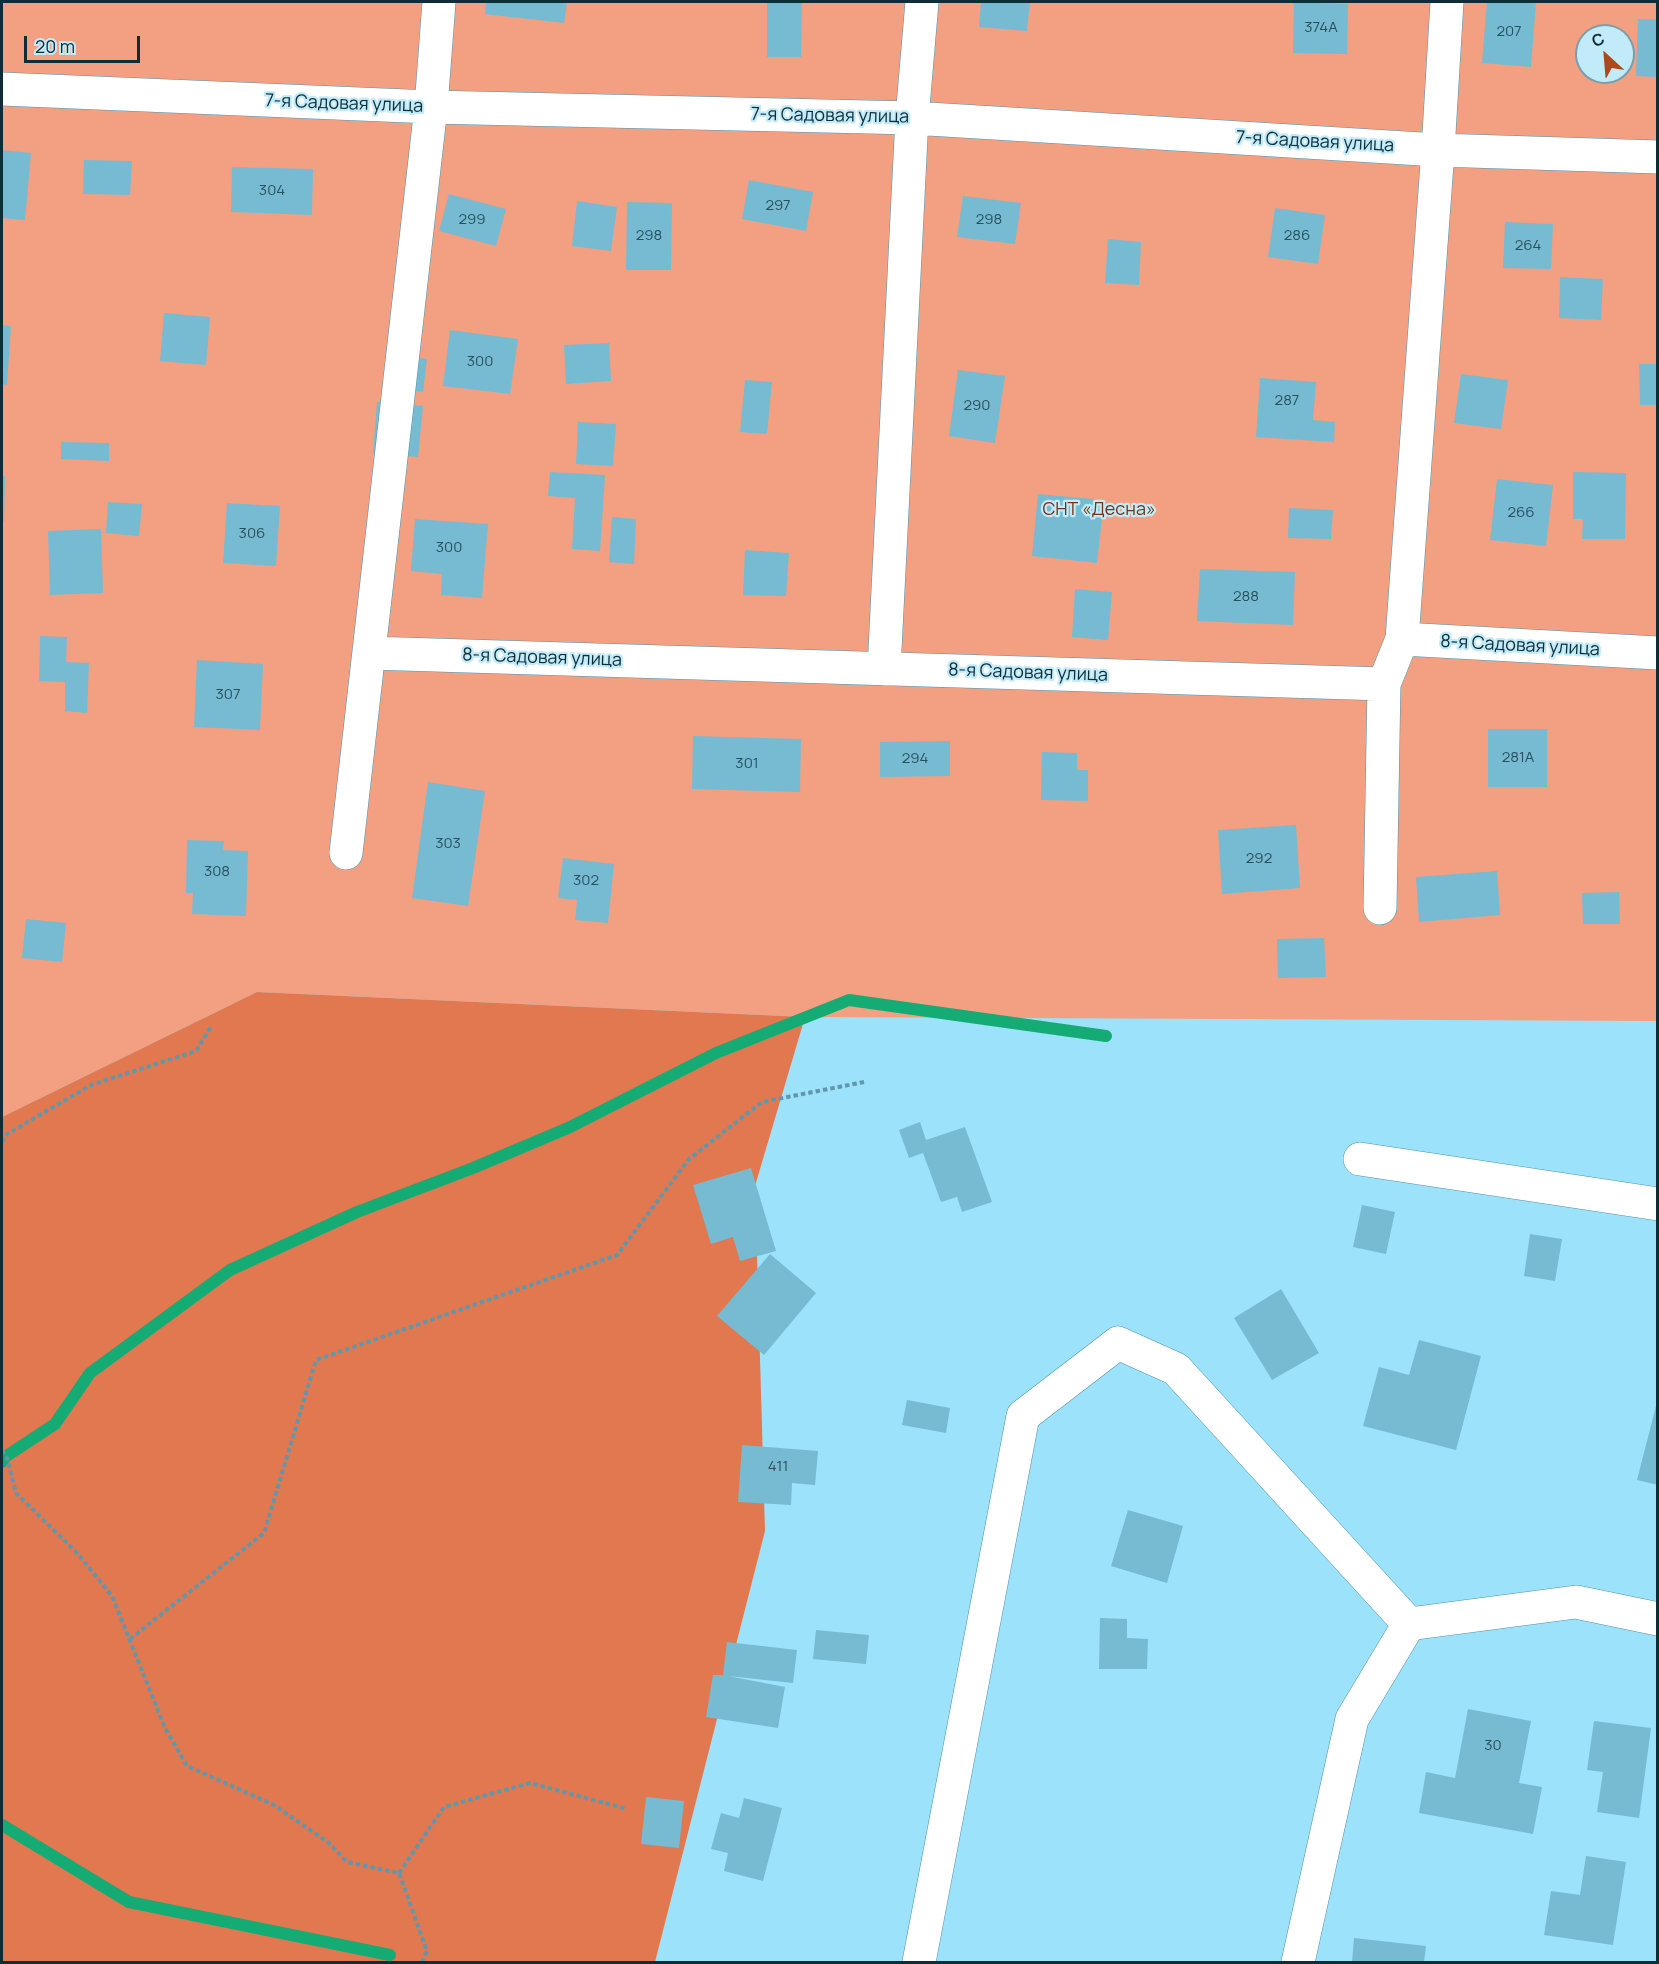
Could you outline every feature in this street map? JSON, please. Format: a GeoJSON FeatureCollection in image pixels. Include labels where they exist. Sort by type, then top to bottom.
{"type":"FeatureCollection","features":[{"type":"Feature","properties":{"kind":"lane"},"geometry":{"type":"LineString","coordinates":[[346,853],[431,107],[439,2]]}},
{"type":"Feature","properties":{"kind":"lane"},"geometry":{"type":"LineString","coordinates":[[884,669],[912,118],[922,2]]}},
{"type":"Feature","properties":{"kind":"lane"},"geometry":{"type":"LineString","coordinates":[[1380,908],[1384,684],[1402,639],[1447,2]]}},
{"type":"Feature","properties":{"kind":"lane","name":"7-я Садовая улица"},"geometry":{"type":"LineString","coordinates":[[2,89],[431,107],[912,118],[1438,150],[1658,157]]}},
{"type":"Feature","properties":{"kind":"lane","name":"8-я Садовая улица"},"geometry":{"type":"LineString","coordinates":[[1402,639],[1658,653]]}},
{"type":"Feature","properties":{"kind":"lane","name":"8-я Садовая улица"},"geometry":{"type":"LineString","coordinates":[[369,653],[1384,684]]}},
{"type":"Feature","properties":{"kind":"lane"},"geometry":{"type":"LineString","coordinates":[[1360,1159],[1658,1204]]}},
{"type":"Feature","properties":{"kind":"lane"},"geometry":{"type":"LineString","coordinates":[[919,1962],[1023,1416],[1118,1343],[1176,1369],[1409,1624]]}},
{"type":"Feature","properties":{"kind":"lane"},"geometry":{"type":"LineString","coordinates":[[1409,1624],[1576,1602],[1658,1618]]}},
{"type":"Feature","properties":{"kind":"lane"},"geometry":{"type":"LineString","coordinates":[[1298,1962],[1352,1719],[1409,1624]]}},
{"type":"Feature","properties":{"kind":"path"},"geometry":{"type":"LineString","coordinates":[[2,1142],[7,1134],[91,1085],[162,1060],[196,1051],[212,1025]]}},
{"type":"Feature","properties":{"kind":"path"},"geometry":{"type":"LineString","coordinates":[[130,1639],[264,1533],[316,1360],[616,1255],[689,1159],[762,1102],[864,1082]]}},
{"type":"Feature","properties":{"kind":"path"},"geometry":{"type":"LineString","coordinates":[[2,1450],[16,1493],[78,1554],[112,1596],[165,1728],[188,1766],[274,1805],[329,1843],[347,1862],[399,1873]]}},
{"type":"Feature","properties":{"kind":"path"},"geometry":{"type":"LineString","coordinates":[[399,1873],[444,1807],[530,1783],[627,1809]]}},
{"type":"Feature","properties":{"kind":"path"},"geometry":{"type":"LineString","coordinates":[[399,1873],[427,1951],[422,1962]]}},
{"type":"Feature","properties":{"kind":"green space","name":"СНТ «Десна»"},"geometry":{"type":"Polygon","coordinates":[[[2,2],[1657,2],[1657,1021],[805,1017],[257,992],[2,1117],[2,2]]]}},
{"type":"Feature","properties":{"kind":"shaded area"},"geometry":{"type":"Polygon","coordinates":[[[257,992],[805,1017],[755,1186],[765,1531],[655,1962],[2,1962],[2,1117],[257,992]]]}},
{"type":"Feature","properties":{"kind":"building"},"geometry":{"type":"Polygon","coordinates":[[[486,2],[567,2],[564,23],[485,14],[486,2]]]}},
{"type":"Feature","properties":{"kind":"building"},"geometry":{"type":"Polygon","coordinates":[[[981,2],[1030,2],[1027,31],[979,27],[981,2]]]}},
{"type":"Feature","properties":{"kind":"building"},"geometry":{"type":"Polygon","coordinates":[[[1294,2],[1348,4],[1347,54],[1293,53],[1294,2]]]}},
{"type":"Feature","properties":{"kind":"building"},"geometry":{"type":"Polygon","coordinates":[[[1487,2],[1536,2],[1531,67],[1482,63],[1487,2]]]}},
{"type":"Feature","properties":{"kind":"building"},"geometry":{"type":"Polygon","coordinates":[[[767,3],[802,3],[801,57],[767,57],[767,3]]]}},
{"type":"Feature","properties":{"kind":"building"},"geometry":{"type":"Polygon","coordinates":[[[1638,19],[1658,19],[1658,77],[1636,76],[1638,19]]]}},
{"type":"Feature","properties":{"kind":"building"},"geometry":{"type":"Polygon","coordinates":[[[2,150],[31,153],[25,220],[2,218],[2,150]]]}},
{"type":"Feature","properties":{"kind":"building"},"geometry":{"type":"Polygon","coordinates":[[[84,160],[132,161],[130,195],[83,194],[84,160]]]}},
{"type":"Feature","properties":{"kind":"building"},"geometry":{"type":"Polygon","coordinates":[[[232,167],[313,169],[312,215],[231,212],[232,167]]]}},
{"type":"Feature","properties":{"kind":"building"},"geometry":{"type":"Polygon","coordinates":[[[749,180],[813,192],[806,231],[742,219],[749,180]]]}},
{"type":"Feature","properties":{"kind":"building"},"geometry":{"type":"Polygon","coordinates":[[[449,194],[506,209],[496,246],[439,231],[449,194]]]}},
{"type":"Feature","properties":{"kind":"building"},"geometry":{"type":"Polygon","coordinates":[[[963,196],[1021,203],[1015,244],[957,237],[963,196]]]}},
{"type":"Feature","properties":{"kind":"building"},"geometry":{"type":"Polygon","coordinates":[[[577,201],[617,207],[611,251],[572,246],[577,201]]]}},
{"type":"Feature","properties":{"kind":"building"},"geometry":{"type":"Polygon","coordinates":[[[627,202],[672,203],[671,270],[626,270],[627,202]]]}},
{"type":"Feature","properties":{"kind":"building"},"geometry":{"type":"Polygon","coordinates":[[[1275,208],[1325,215],[1318,264],[1268,257],[1275,208]]]}},
{"type":"Feature","properties":{"kind":"building"},"geometry":{"type":"Polygon","coordinates":[[[1505,222],[1553,224],[1551,269],[1503,268],[1505,222]]]}},
{"type":"Feature","properties":{"kind":"building"},"geometry":{"type":"Polygon","coordinates":[[[1108,239],[1141,242],[1139,285],[1105,283],[1108,239]]]}},
{"type":"Feature","properties":{"kind":"building"},"geometry":{"type":"Polygon","coordinates":[[[1560,277],[1603,279],[1601,320],[1559,318],[1560,277]]]}},
{"type":"Feature","properties":{"kind":"building"},"geometry":{"type":"Polygon","coordinates":[[[164,313],[210,317],[206,365],[160,361],[164,313]]]}},
{"type":"Feature","properties":{"kind":"building"},"geometry":{"type":"Polygon","coordinates":[[[2,325],[11,326],[7,385],[2,384],[2,325]]]}},
{"type":"Feature","properties":{"kind":"building"},"geometry":{"type":"Polygon","coordinates":[[[450,330],[518,339],[510,394],[443,386],[450,330]]]}},
{"type":"Feature","properties":{"kind":"building"},"geometry":{"type":"Polygon","coordinates":[[[609,343],[611,381],[566,384],[564,345],[609,343]]]}},
{"type":"Feature","properties":{"kind":"building"},"geometry":{"type":"Polygon","coordinates":[[[388,353],[427,359],[423,392],[384,387],[388,353]]]}},
{"type":"Feature","properties":{"kind":"building"},"geometry":{"type":"Polygon","coordinates":[[[1639,364],[1658,364],[1658,405],[1640,405],[1639,364]]]}},
{"type":"Feature","properties":{"kind":"building"},"geometry":{"type":"Polygon","coordinates":[[[958,370],[1005,376],[995,443],[949,436],[958,370]]]}},
{"type":"Feature","properties":{"kind":"building"},"geometry":{"type":"Polygon","coordinates":[[[1461,374],[1508,380],[1501,429],[1454,423],[1461,374]]]}},
{"type":"Feature","properties":{"kind":"building"},"geometry":{"type":"Polygon","coordinates":[[[1260,378],[1316,382],[1313,420],[1335,422],[1334,442],[1256,437],[1260,378]]]}},
{"type":"Feature","properties":{"kind":"building"},"geometry":{"type":"Polygon","coordinates":[[[745,380],[772,382],[767,434],[740,432],[745,380]]]}},
{"type":"Feature","properties":{"kind":"building"},"geometry":{"type":"Polygon","coordinates":[[[377,402],[423,406],[418,457],[373,453],[377,402]]]}},
{"type":"Feature","properties":{"kind":"building"},"geometry":{"type":"Polygon","coordinates":[[[578,422],[616,424],[613,466],[576,464],[578,422]]]}},
{"type":"Feature","properties":{"kind":"building"},"geometry":{"type":"Polygon","coordinates":[[[61,442],[109,443],[109,461],[61,459],[61,442]]]}},
{"type":"Feature","properties":{"kind":"building"},"geometry":{"type":"Polygon","coordinates":[[[550,472],[605,475],[600,551],[572,549],[575,498],[548,496],[550,472]]]}},
{"type":"Feature","properties":{"kind":"building"},"geometry":{"type":"Polygon","coordinates":[[[1573,472],[1626,473],[1625,539],[1582,539],[1583,519],[1573,519],[1573,472]]]}},
{"type":"Feature","properties":{"kind":"building"},"geometry":{"type":"Polygon","coordinates":[[[2,476],[5,476],[4,521],[2,521],[2,476]]]}},
{"type":"Feature","properties":{"kind":"building"},"geometry":{"type":"Polygon","coordinates":[[[1497,479],[1553,485],[1546,546],[1490,540],[1497,479]]]}},
{"type":"Feature","properties":{"kind":"building"},"geometry":{"type":"Polygon","coordinates":[[[1038,494],[1104,500],[1097,563],[1032,556],[1038,494]]]}},
{"type":"Feature","properties":{"kind":"building"},"geometry":{"type":"Polygon","coordinates":[[[108,502],[142,504],[139,536],[106,533],[108,502]]]}},
{"type":"Feature","properties":{"kind":"building"},"geometry":{"type":"Polygon","coordinates":[[[227,503],[280,506],[276,566],[223,563],[227,503]]]}},
{"type":"Feature","properties":{"kind":"building"},"geometry":{"type":"Polygon","coordinates":[[[1289,508],[1333,510],[1331,539],[1288,538],[1289,508]]]}},
{"type":"Feature","properties":{"kind":"building"},"geometry":{"type":"Polygon","coordinates":[[[612,517],[636,519],[634,564],[609,562],[612,517]]]}},
{"type":"Feature","properties":{"kind":"building"},"geometry":{"type":"Polygon","coordinates":[[[415,519],[488,524],[482,598],[441,595],[442,574],[411,571],[415,519]]]}},
{"type":"Feature","properties":{"kind":"building"},"geometry":{"type":"Polygon","coordinates":[[[101,529],[103,593],[50,595],[48,531],[101,529]]]}},
{"type":"Feature","properties":{"kind":"building"},"geometry":{"type":"Polygon","coordinates":[[[745,550],[789,553],[786,596],[743,595],[745,550]]]}},
{"type":"Feature","properties":{"kind":"building"},"geometry":{"type":"Polygon","coordinates":[[[1200,569],[1295,572],[1293,625],[1197,621],[1200,569]]]}},
{"type":"Feature","properties":{"kind":"building"},"geometry":{"type":"Polygon","coordinates":[[[1075,589],[1112,592],[1108,640],[1072,637],[1075,589]]]}},
{"type":"Feature","properties":{"kind":"building"},"geometry":{"type":"Polygon","coordinates":[[[40,636],[67,637],[66,662],[89,663],[87,713],[65,711],[65,682],[39,681],[40,636]]]}},
{"type":"Feature","properties":{"kind":"building"},"geometry":{"type":"Polygon","coordinates":[[[197,660],[263,664],[260,730],[194,727],[197,660]]]}},
{"type":"Feature","properties":{"kind":"building"},"geometry":{"type":"Polygon","coordinates":[[[1488,729],[1547,729],[1547,787],[1488,787],[1488,729]]]}},
{"type":"Feature","properties":{"kind":"building"},"geometry":{"type":"Polygon","coordinates":[[[693,736],[801,739],[800,792],[692,789],[693,736]]]}},
{"type":"Feature","properties":{"kind":"building"},"geometry":{"type":"Polygon","coordinates":[[[950,741],[950,776],[880,777],[880,742],[950,741]]]}},
{"type":"Feature","properties":{"kind":"building"},"geometry":{"type":"Polygon","coordinates":[[[1042,752],[1077,753],[1077,770],[1088,770],[1088,801],[1041,800],[1042,752]]]}},
{"type":"Feature","properties":{"kind":"building"},"geometry":{"type":"Polygon","coordinates":[[[428,782],[485,791],[468,906],[412,898],[428,782]]]}},
{"type":"Feature","properties":{"kind":"building"},"geometry":{"type":"Polygon","coordinates":[[[1296,825],[1300,888],[1222,894],[1218,830],[1296,825]]]}},
{"type":"Feature","properties":{"kind":"building"},"geometry":{"type":"Polygon","coordinates":[[[187,840],[224,841],[223,850],[248,851],[246,916],[192,914],[193,893],[186,893],[187,840]]]}},
{"type":"Feature","properties":{"kind":"building"},"geometry":{"type":"Polygon","coordinates":[[[563,858],[614,864],[608,923],[575,920],[577,900],[558,898],[563,858]]]}},
{"type":"Feature","properties":{"kind":"building"},"geometry":{"type":"Polygon","coordinates":[[[1497,871],[1500,915],[1419,922],[1416,877],[1497,871]]]}},
{"type":"Feature","properties":{"kind":"building"},"geometry":{"type":"Polygon","coordinates":[[[1619,892],[1620,924],[1583,924],[1582,893],[1619,892]]]}},
{"type":"Feature","properties":{"kind":"building"},"geometry":{"type":"Polygon","coordinates":[[[26,919],[66,923],[62,962],[22,958],[26,919]]]}},
{"type":"Feature","properties":{"kind":"building"},"geometry":{"type":"Polygon","coordinates":[[[1324,938],[1326,977],[1278,978],[1277,939],[1324,938]]]}},
{"type":"Feature","properties":{"kind":"building"},"geometry":{"type":"Polygon","coordinates":[[[920,1122],[926,1140],[965,1127],[992,1202],[962,1212],[957,1197],[941,1202],[923,1153],[909,1158],[899,1130],[920,1122]]]}},
{"type":"Feature","properties":{"kind":"building"},"geometry":{"type":"Polygon","coordinates":[[[751,1168],[776,1251],[740,1261],[733,1237],[711,1244],[693,1185],[751,1168]]]}},
{"type":"Feature","properties":{"kind":"building"},"geometry":{"type":"Polygon","coordinates":[[[1362,1205],[1395,1212],[1386,1254],[1353,1247],[1362,1205]]]}},
{"type":"Feature","properties":{"kind":"building"},"geometry":{"type":"Polygon","coordinates":[[[1530,1234],[1562,1239],[1555,1281],[1524,1276],[1530,1234]]]}},
{"type":"Feature","properties":{"kind":"building"},"geometry":{"type":"Polygon","coordinates":[[[770,1254],[816,1293],[764,1355],[717,1316],[770,1254]]]}},
{"type":"Feature","properties":{"kind":"building"},"geometry":{"type":"Polygon","coordinates":[[[1281,1289],[1319,1353],[1272,1380],[1234,1318],[1281,1289]]]}},
{"type":"Feature","properties":{"kind":"building"},"geometry":{"type":"Polygon","coordinates":[[[1419,1340],[1481,1356],[1456,1450],[1363,1426],[1379,1367],[1409,1375],[1419,1340]]]}},
{"type":"Feature","properties":{"kind":"building"},"geometry":{"type":"Polygon","coordinates":[[[907,1400],[950,1408],[946,1433],[902,1425],[907,1400]]]}},
{"type":"Feature","properties":{"kind":"building"},"geometry":{"type":"Polygon","coordinates":[[[1658,1402],[1658,1485],[1637,1480],[1658,1402]]]}},
{"type":"Feature","properties":{"kind":"building"},"geometry":{"type":"Polygon","coordinates":[[[742,1445],[818,1451],[815,1485],[792,1483],[791,1505],[738,1502],[742,1445]]]}},
{"type":"Feature","properties":{"kind":"building"},"geometry":{"type":"Polygon","coordinates":[[[1128,1510],[1183,1526],[1167,1583],[1111,1566],[1128,1510]]]}},
{"type":"Feature","properties":{"kind":"building"},"geometry":{"type":"Polygon","coordinates":[[[1100,1618],[1127,1619],[1127,1638],[1148,1639],[1147,1669],[1099,1669],[1100,1618]]]}},
{"type":"Feature","properties":{"kind":"building"},"geometry":{"type":"Polygon","coordinates":[[[816,1630],[869,1635],[866,1664],[813,1659],[816,1630]]]}},
{"type":"Feature","properties":{"kind":"building"},"geometry":{"type":"Polygon","coordinates":[[[727,1642],[797,1650],[793,1683],[728,1676],[785,1687],[778,1728],[706,1717],[713,1675],[723,1675],[727,1642]]]}},
{"type":"Feature","properties":{"kind":"building"},"geometry":{"type":"Polygon","coordinates":[[[1468,1709],[1531,1721],[1519,1783],[1542,1787],[1533,1834],[1419,1813],[1426,1772],[1455,1778],[1468,1709]]]}},
{"type":"Feature","properties":{"kind":"building"},"geometry":{"type":"Polygon","coordinates":[[[1594,1721],[1651,1728],[1639,1818],[1597,1812],[1603,1772],[1587,1770],[1594,1721]]]}},
{"type":"Feature","properties":{"kind":"building"},"geometry":{"type":"Polygon","coordinates":[[[646,1797],[684,1801],[679,1848],[641,1844],[646,1797]]]}},
{"type":"Feature","properties":{"kind":"building"},"geometry":{"type":"Polygon","coordinates":[[[744,1798],[782,1808],[763,1881],[724,1871],[728,1853],[711,1849],[721,1813],[739,1818],[744,1798]]]}},
{"type":"Feature","properties":{"kind":"building"},"geometry":{"type":"Polygon","coordinates":[[[1586,1856],[1626,1862],[1613,1945],[1544,1935],[1551,1891],[1580,1895],[1586,1856]]]}},
{"type":"Feature","properties":{"kind":"building"},"geometry":{"type":"Polygon","coordinates":[[[1354,1938],[1426,1946],[1424,1962],[1352,1962],[1354,1938]]]}},
{"type":"Feature","properties":{"kind":"waterway"},"geometry":{"type":"LineString","coordinates":[[2,1462],[5,1457],[55,1424],[90,1373],[230,1270],[357,1212],[473,1168],[568,1128],[716,1053],[849,1000],[1106,1036]]}},
{"type":"Feature","properties":{"kind":"waterway"},"geometry":{"type":"LineString","coordinates":[[2,1825],[129,1902],[390,1955]]}}]}
